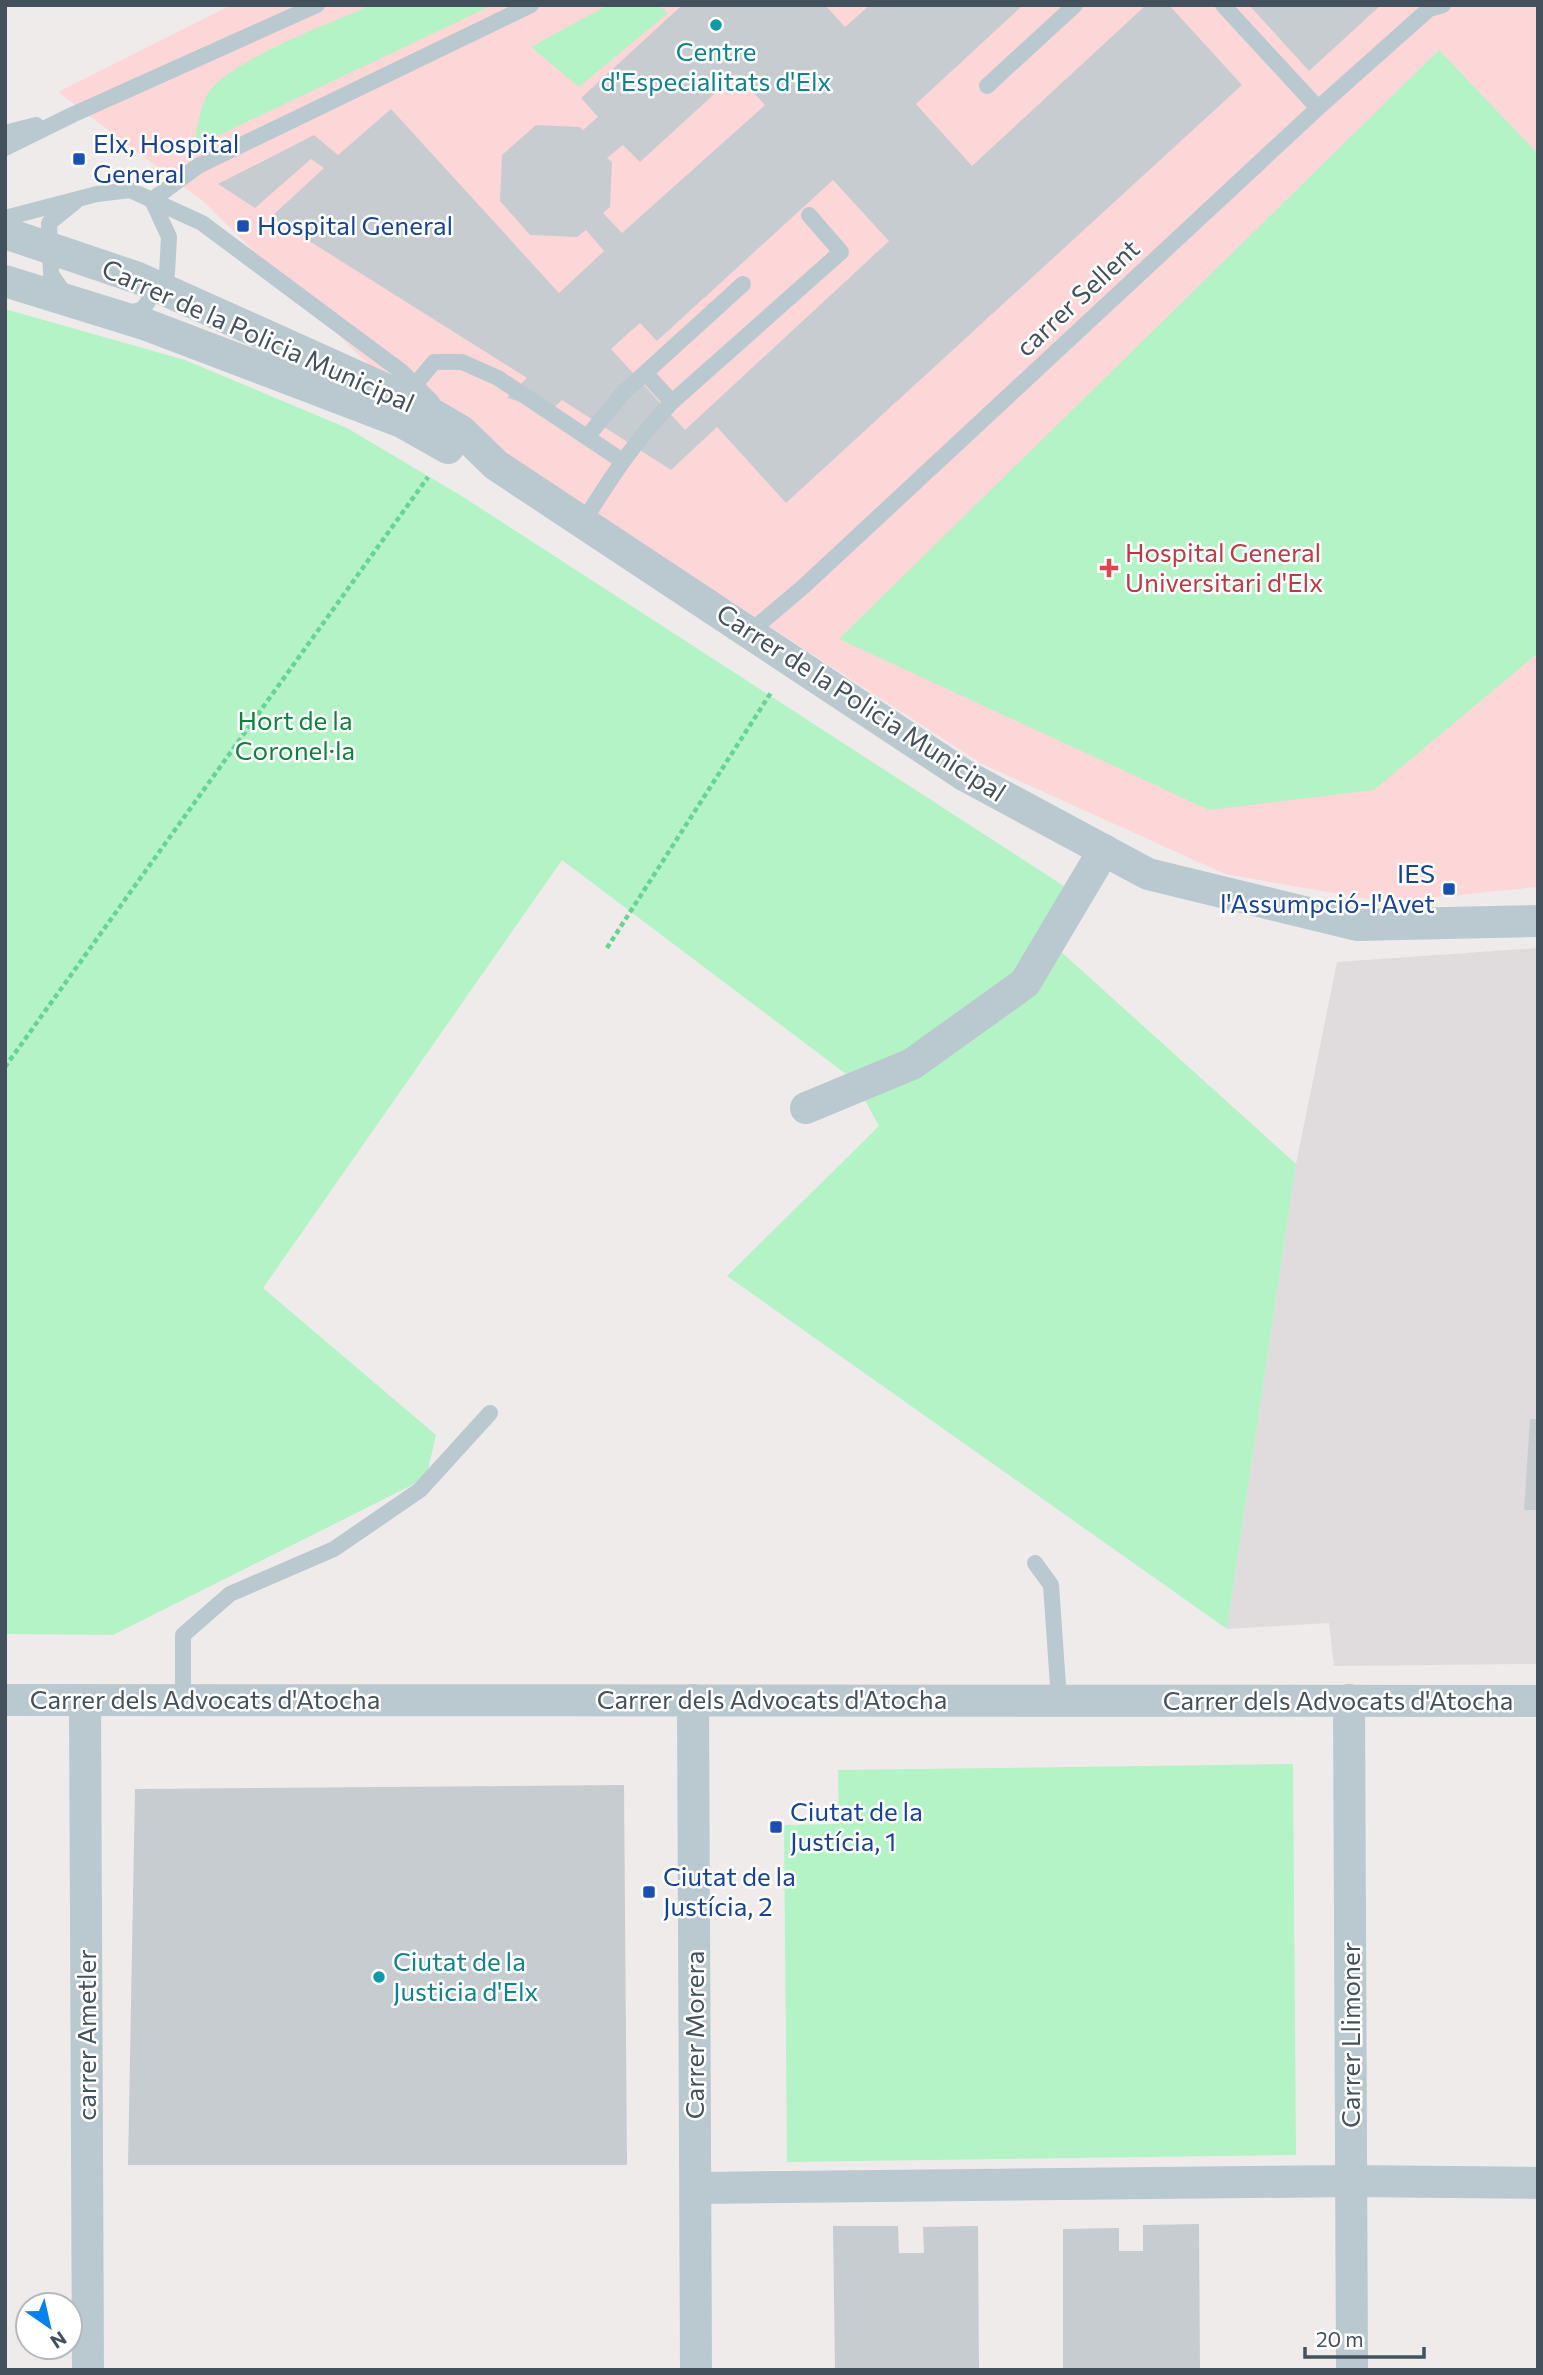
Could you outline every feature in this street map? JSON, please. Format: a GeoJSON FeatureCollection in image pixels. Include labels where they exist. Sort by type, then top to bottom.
{"type":"FeatureCollection","features":[{"type":"Feature","properties":{"kind":"street","name":"Carrer de la Policia Municipal"},"geometry":{"type":"LineString","coordinates":[[5,233],[158,287],[410,392],[455,440]]}},
{"type":"Feature","properties":{"kind":"street","name":"Carrer de la Policia Municipal"},"geometry":{"type":"LineString","coordinates":[[5,281],[160,330],[455,440],[964,775],[1148,874],[1357,925],[1538,922]]}},
{"type":"Feature","properties":{"kind":"street"},"geometry":{"type":"LineString","coordinates":[[806,1108],[912,1064],[1025,983],[1104,850]]}},
{"type":"Feature","properties":{"kind":"street","name":"Carrer dels Advocats d'Atocha"},"geometry":{"type":"LineString","coordinates":[[5,1700],[1538,1701]]}},
{"type":"Feature","properties":{"kind":"street","name":"carrer Ametler"},"geometry":{"type":"LineString","coordinates":[[85,1700],[88,2370]]}},
{"type":"Feature","properties":{"kind":"street","name":"Carrer Morera"},"geometry":{"type":"LineString","coordinates":[[693,1700],[696,2370]]}},
{"type":"Feature","properties":{"kind":"street","name":"Carrer Llimoner"},"geometry":{"type":"LineString","coordinates":[[1349,1700],[1352,2370]]}},
{"type":"Feature","properties":{"kind":"street"},"geometry":{"type":"LineString","coordinates":[[695,2188],[1352,2180],[1538,2183]]}},
{"type":"Feature","properties":{"kind":"lane"},"geometry":{"type":"LineString","coordinates":[[5,148],[72,114],[317,5]]}},
{"type":"Feature","properties":{"kind":"lane"},"geometry":{"type":"LineString","coordinates":[[152,200],[198,166],[531,5]]}},
{"type":"Feature","properties":{"kind":"lane"},"geometry":{"type":"LineString","coordinates":[[987,86],[1075,5]]}},
{"type":"Feature","properties":{"kind":"lane"},"geometry":{"type":"LineString","coordinates":[[1223,5],[1318,108]]}},
{"type":"Feature","properties":{"kind":"lane","name":"carrer Sellent"},"geometry":{"type":"LineString","coordinates":[[750,632],[803,587],[1318,108],[1429,9],[1443,5]]}},
{"type":"Feature","properties":{"kind":"lane"},"geometry":{"type":"LineString","coordinates":[[5,133],[72,114]]}},
{"type":"Feature","properties":{"kind":"lane"},"geometry":{"type":"LineString","coordinates":[[5,218],[80,198],[130,190],[202,223],[402,372],[410,392],[434,362],[462,362],[498,379],[621,460]]}},
{"type":"Feature","properties":{"kind":"lane"},"geometry":{"type":"LineString","coordinates":[[69,301],[51,274],[50,223],[80,198]]}},
{"type":"Feature","properties":{"kind":"lane"},"geometry":{"type":"LineString","coordinates":[[118,317],[143,309],[167,273],[169,237],[152,200]]}},
{"type":"Feature","properties":{"kind":"lane"},"geometry":{"type":"LineString","coordinates":[[583,522],[621,460],[672,402],[841,252],[809,215]]}},
{"type":"Feature","properties":{"kind":"lane"},"geometry":{"type":"LineString","coordinates":[[587,437],[623,393],[743,284]]}},
{"type":"Feature","properties":{"kind":"lane"},"geometry":{"type":"LineString","coordinates":[[646,374],[672,402]]}},
{"type":"Feature","properties":{"kind":"lane"},"geometry":{"type":"LineString","coordinates":[[183,1701],[183,1635],[230,1594],[334,1549],[420,1490],[490,1413]]}},
{"type":"Feature","properties":{"kind":"lane"},"geometry":{"type":"LineString","coordinates":[[1035,1563],[1051,1585],[1059,1700]]}},
{"type":"Feature","properties":{"kind":"path"},"geometry":{"type":"LineString","coordinates":[[5,1067],[455,440]]}},
{"type":"Feature","properties":{"kind":"path"},"geometry":{"type":"LineString","coordinates":[[607,948],[791,661]]}},
{"type":"Feature","properties":{"kind":"shaded area","name":"Hospital General Universitari d'Elx"},"geometry":{"type":"Polygon","coordinates":[[[231,5],[1538,5],[1538,887],[1385,902],[1225,874],[982,764],[377,373],[204,202],[58,92],[231,5]]]}},
{"type":"Feature","properties":{"kind":"shaded area"},"geometry":{"type":"Polygon","coordinates":[[[1538,948],[1538,1664],[1334,1666],[1329,1623],[1227,1629],[1296,1164],[1337,962],[1538,948]]]}},
{"type":"Feature","properties":{"kind":"green space"},"geometry":{"type":"Polygon","coordinates":[[[372,5],[493,5],[194,147],[204,101],[218,82],[257,56],[372,5]]]}},
{"type":"Feature","properties":{"kind":"green space"},"geometry":{"type":"Polygon","coordinates":[[[608,5],[658,5],[668,13],[579,87],[531,47],[608,5]]]}},
{"type":"Feature","properties":{"kind":"green space"},"geometry":{"type":"Polygon","coordinates":[[[1439,50],[1538,154],[1538,653],[1374,790],[1209,810],[839,639],[1439,50]]]}},
{"type":"Feature","properties":{"kind":"green space","name":"Hort de la Coronel·la"},"geometry":{"type":"Polygon","coordinates":[[[5,309],[185,360],[347,428],[460,495],[1067,888],[1048,940],[1296,1164],[1227,1629],[727,1276],[879,1126],[854,1080],[562,860],[263,1288],[436,1435],[426,1478],[113,1635],[5,1634],[5,309]]]}},
{"type":"Feature","properties":{"kind":"green space"},"geometry":{"type":"Polygon","coordinates":[[[1293,1764],[1296,2155],[787,2162],[784,1825],[839,1824],[838,1770],[1293,1764]]]}},
{"type":"Feature","properties":{"kind":"building"},"geometry":{"type":"Polygon","coordinates":[[[677,5],[825,5],[845,27],[870,5],[1023,5],[916,104],[972,166],[1146,5],[1169,5],[1242,85],[786,503],[717,427],[671,470],[562,400],[550,411],[507,398],[527,378],[271,217],[324,168],[311,159],[255,208],[218,184],[314,135],[338,155],[391,109],[559,293],[604,251],[586,230],[577,237],[530,235],[500,201],[502,155],[536,125],[580,127],[583,130],[598,117],[581,98],[680,7],[677,5]],[[736,74],[640,162],[623,145],[607,158],[612,162],[610,207],[603,213],[622,233],[765,105],[736,74]],[[833,180],[657,341],[640,323],[611,349],[685,430],[889,241],[833,180]]]}},
{"type":"Feature","properties":{"kind":"building"},"geometry":{"type":"Polygon","coordinates":[[[1249,5],[1381,5],[1309,71],[1249,5]]]}},
{"type":"Feature","properties":{"kind":"building"},"geometry":{"type":"Polygon","coordinates":[[[1530,1419],[1538,1419],[1538,1510],[1524,1510],[1530,1419]]]}},
{"type":"Feature","properties":{"kind":"building","name":"Ciutat de la Justicia d'Elx"},"geometry":{"type":"Polygon","coordinates":[[[624,1785],[627,2165],[128,2165],[135,1789],[624,1785]]]}},
{"type":"Feature","properties":{"kind":"building"},"geometry":{"type":"Polygon","coordinates":[[[1199,2224],[1200,2370],[1063,2370],[1063,2229],[1119,2228],[1119,2251],[1143,2251],[1143,2225],[1199,2224]]]}},
{"type":"Feature","properties":{"kind":"building"},"geometry":{"type":"Polygon","coordinates":[[[833,2226],[898,2226],[899,2253],[924,2253],[923,2227],[978,2226],[979,2370],[835,2370],[833,2226]]]}},
{"type":"Feature","properties":{"kind":"place","name":"Centre d'Especialitats d'Elx"},"geometry":{"type":"Point","coordinates":[716,25]}},
{"type":"Feature","properties":{"kind":"place","name":"Elx, Hospital General"},"geometry":{"type":"Point","coordinates":[79,159]}},
{"type":"Feature","properties":{"kind":"place","name":"Hospital General"},"geometry":{"type":"Point","coordinates":[243,226]}},
{"type":"Feature","properties":{"kind":"place","name":"Hospital General Universitari d'Elx"},"geometry":{"type":"Point","coordinates":[1109,568]}},
{"type":"Feature","properties":{"kind":"place","name":"IES l'Assumpció-l'Avet"},"geometry":{"type":"Point","coordinates":[1449,889]}},
{"type":"Feature","properties":{"kind":"place","name":"Ciutat de la Justícia, 1"},"geometry":{"type":"Point","coordinates":[776,1827]}},
{"type":"Feature","properties":{"kind":"place","name":"Ciutat de la Justícia, 2"},"geometry":{"type":"Point","coordinates":[649,1892]}},
{"type":"Feature","properties":{"kind":"place","name":"Ciutat de la Justicia d'Elx"},"geometry":{"type":"Point","coordinates":[379,1977]}}]}
